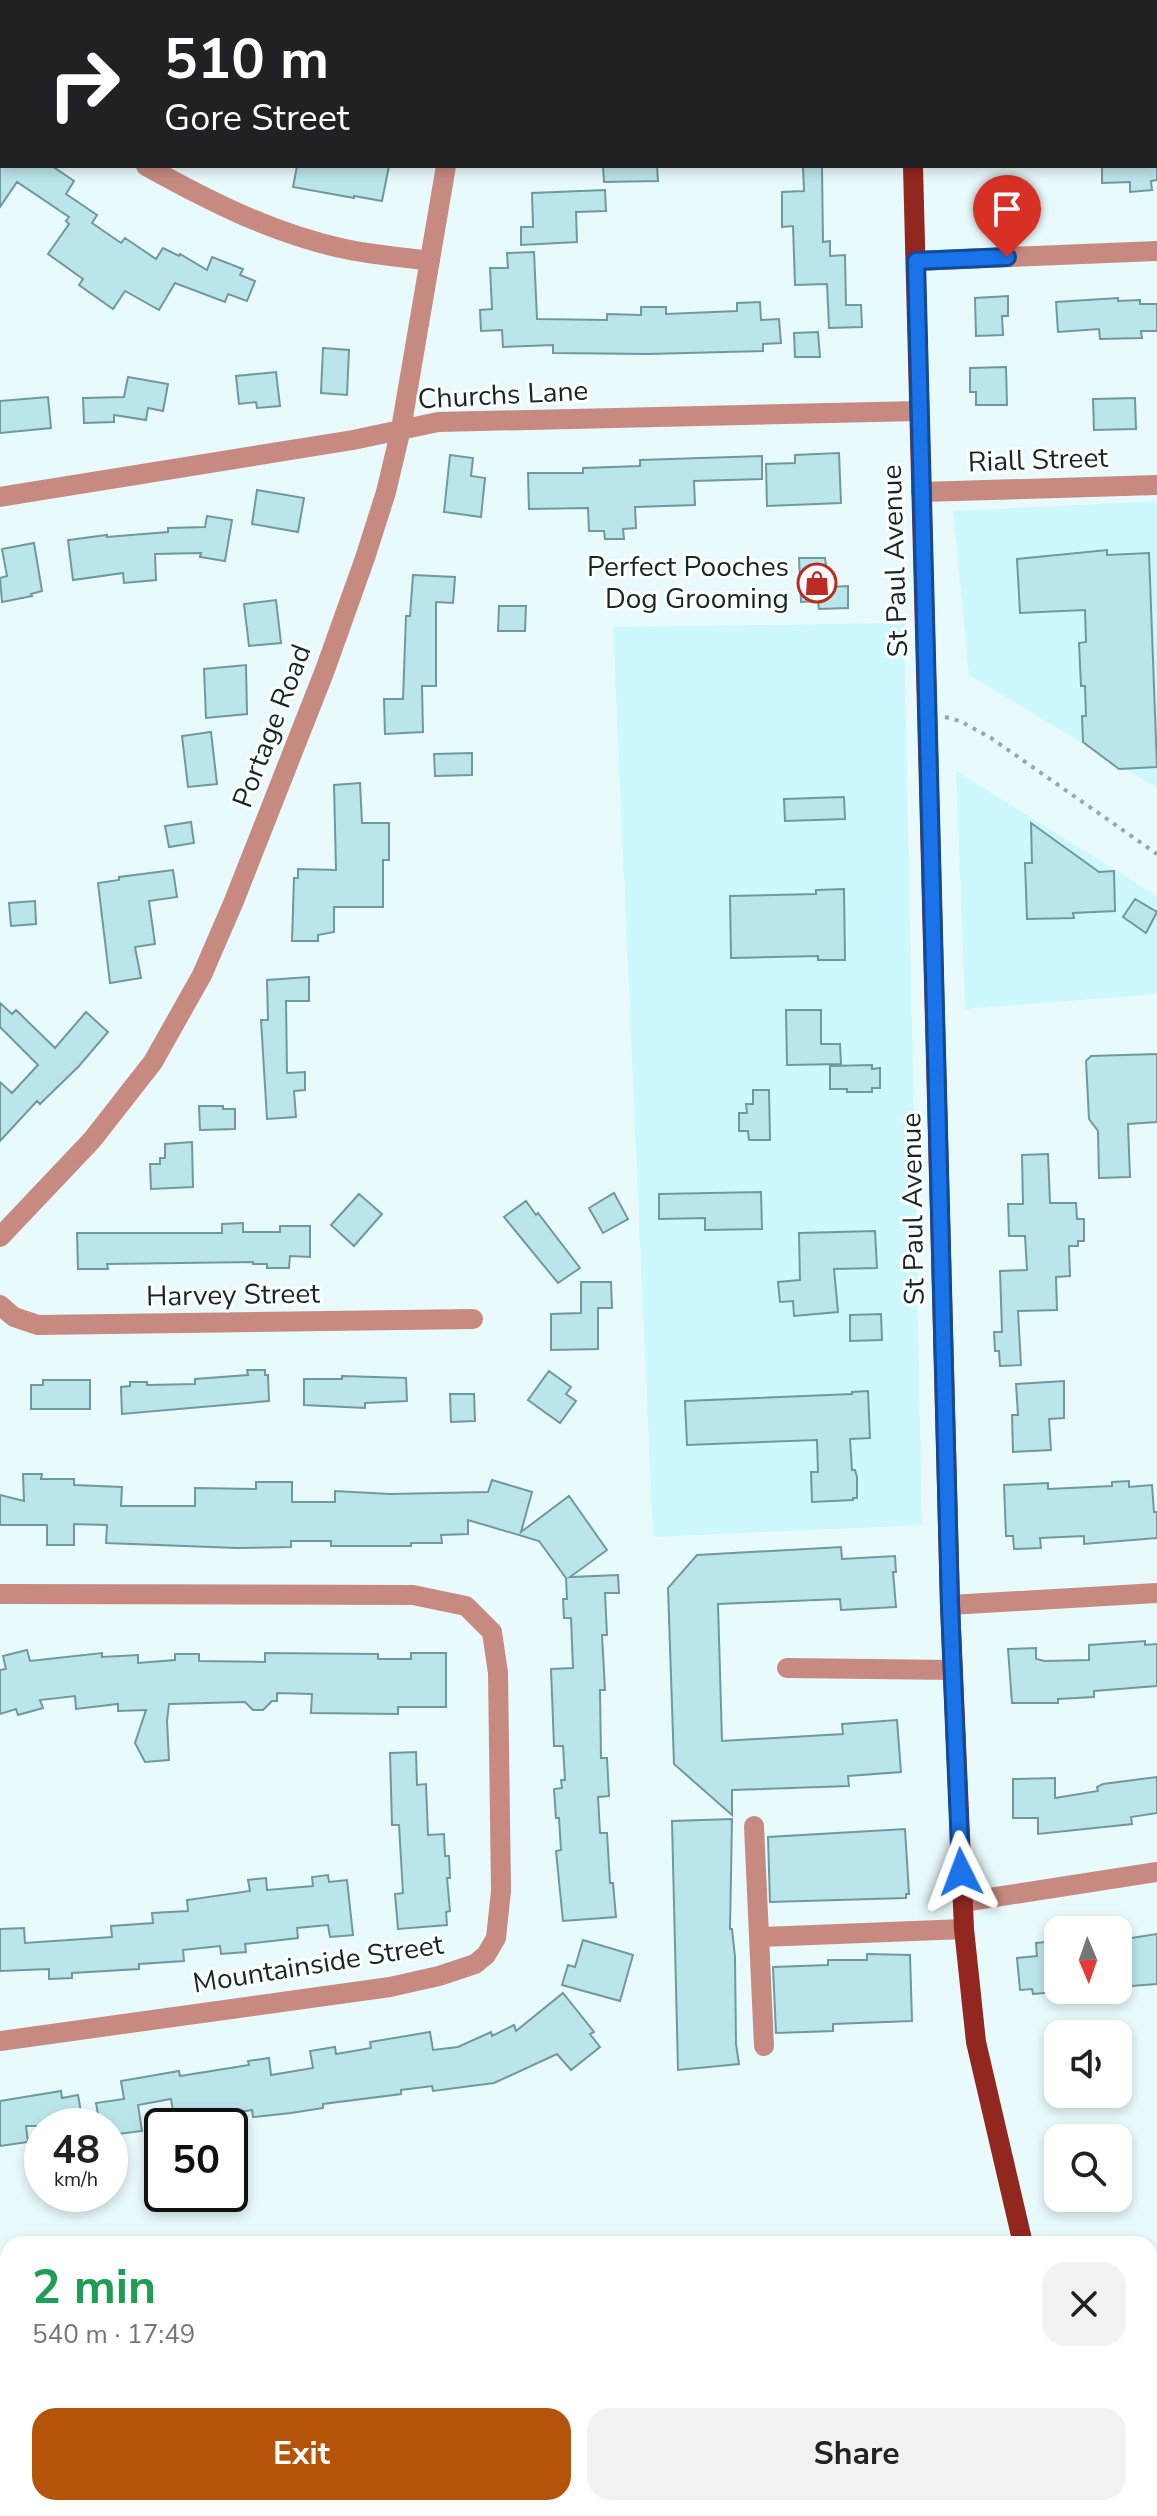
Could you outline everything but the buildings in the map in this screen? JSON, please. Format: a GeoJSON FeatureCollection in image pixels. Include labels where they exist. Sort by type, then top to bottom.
{"type":"FeatureCollection","features":[{"type":"Feature","properties":{"kind":"main road","name":"St Paul Avenue"},"geometry":{"type":"LineString","coordinates":[[913,168],[950,1605],[964,1929],[976,2042],[1021,2236]]}},
{"type":"Feature","properties":{"kind":"street"},"geometry":{"type":"LineString","coordinates":[[150,168],[199,196],[271,228],[345,250],[430,261]]}},
{"type":"Feature","properties":{"kind":"street","name":"Portage Road"},"geometry":{"type":"LineString","coordinates":[[0,1237],[92,1140],[153,1062],[202,975],[234,901],[330,656],[386,492],[401,429],[446,168]]}},
{"type":"Feature","properties":{"kind":"street"},"geometry":{"type":"LineString","coordinates":[[916,261],[1157,251]]}},
{"type":"Feature","properties":{"kind":"street","name":"Churchs Lane"},"geometry":{"type":"LineString","coordinates":[[0,497],[338,442],[438,422],[919,411]]}},
{"type":"Feature","properties":{"kind":"street","name":"Riall Street"},"geometry":{"type":"LineString","coordinates":[[921,492],[1157,485]]}},
{"type":"Feature","properties":{"kind":"street","name":"Harvey Street"},"geometry":{"type":"LineString","coordinates":[[0,1305],[14,1317],[38,1325],[473,1319]]}},
{"type":"Feature","properties":{"kind":"street"},"geometry":{"type":"LineString","coordinates":[[950,1605],[1157,1593]]}},
{"type":"Feature","properties":{"kind":"street","name":"Mountainside Street"},"geometry":{"type":"LineString","coordinates":[[0,1594],[413,1595],[466,1606],[492,1632],[498,1673],[501,1891],[496,1938],[486,1955],[475,1964],[439,1976],[390,1987],[0,2041]]}},
{"type":"Feature","properties":{"kind":"street"},"geometry":{"type":"LineString","coordinates":[[787,1668],[953,1670]]}},
{"type":"Feature","properties":{"kind":"street"},"geometry":{"type":"LineString","coordinates":[[754,1826],[764,2046]]}},
{"type":"Feature","properties":{"kind":"street"},"geometry":{"type":"LineString","coordinates":[[963,1902],[1157,1872]]}},
{"type":"Feature","properties":{"kind":"street"},"geometry":{"type":"LineString","coordinates":[[760,1937],[964,1929]]}},
{"type":"Feature","properties":{"kind":"path"},"geometry":{"type":"LineString","coordinates":[[928,712],[960,721],[991,738],[1157,854]]}},
{"type":"Feature","properties":{"kind":"shaded area"},"geometry":{"type":"Polygon","coordinates":[[[1157,501],[1157,788],[969,675],[953,511],[1157,501]]]}},
{"type":"Feature","properties":{"kind":"shaded area"},"geometry":{"type":"Polygon","coordinates":[[[904,623],[922,1525],[653,1537],[613,627],[904,623]]]}},
{"type":"Feature","properties":{"kind":"shaded area"},"geometry":{"type":"Polygon","coordinates":[[[956,771],[1157,896],[1157,994],[965,1009],[956,771]]]}},
{"type":"Feature","properties":{"kind":"place","name":"Perfect Pooches Dog Grooming"},"geometry":{"type":"Point","coordinates":[817,583]}},
{"type":"Feature","properties":{"kind":"route"},"geometry":{"type":"LineString","coordinates":[[961,1872],[950,1605],[916,261],[1007,257]]}}]}
